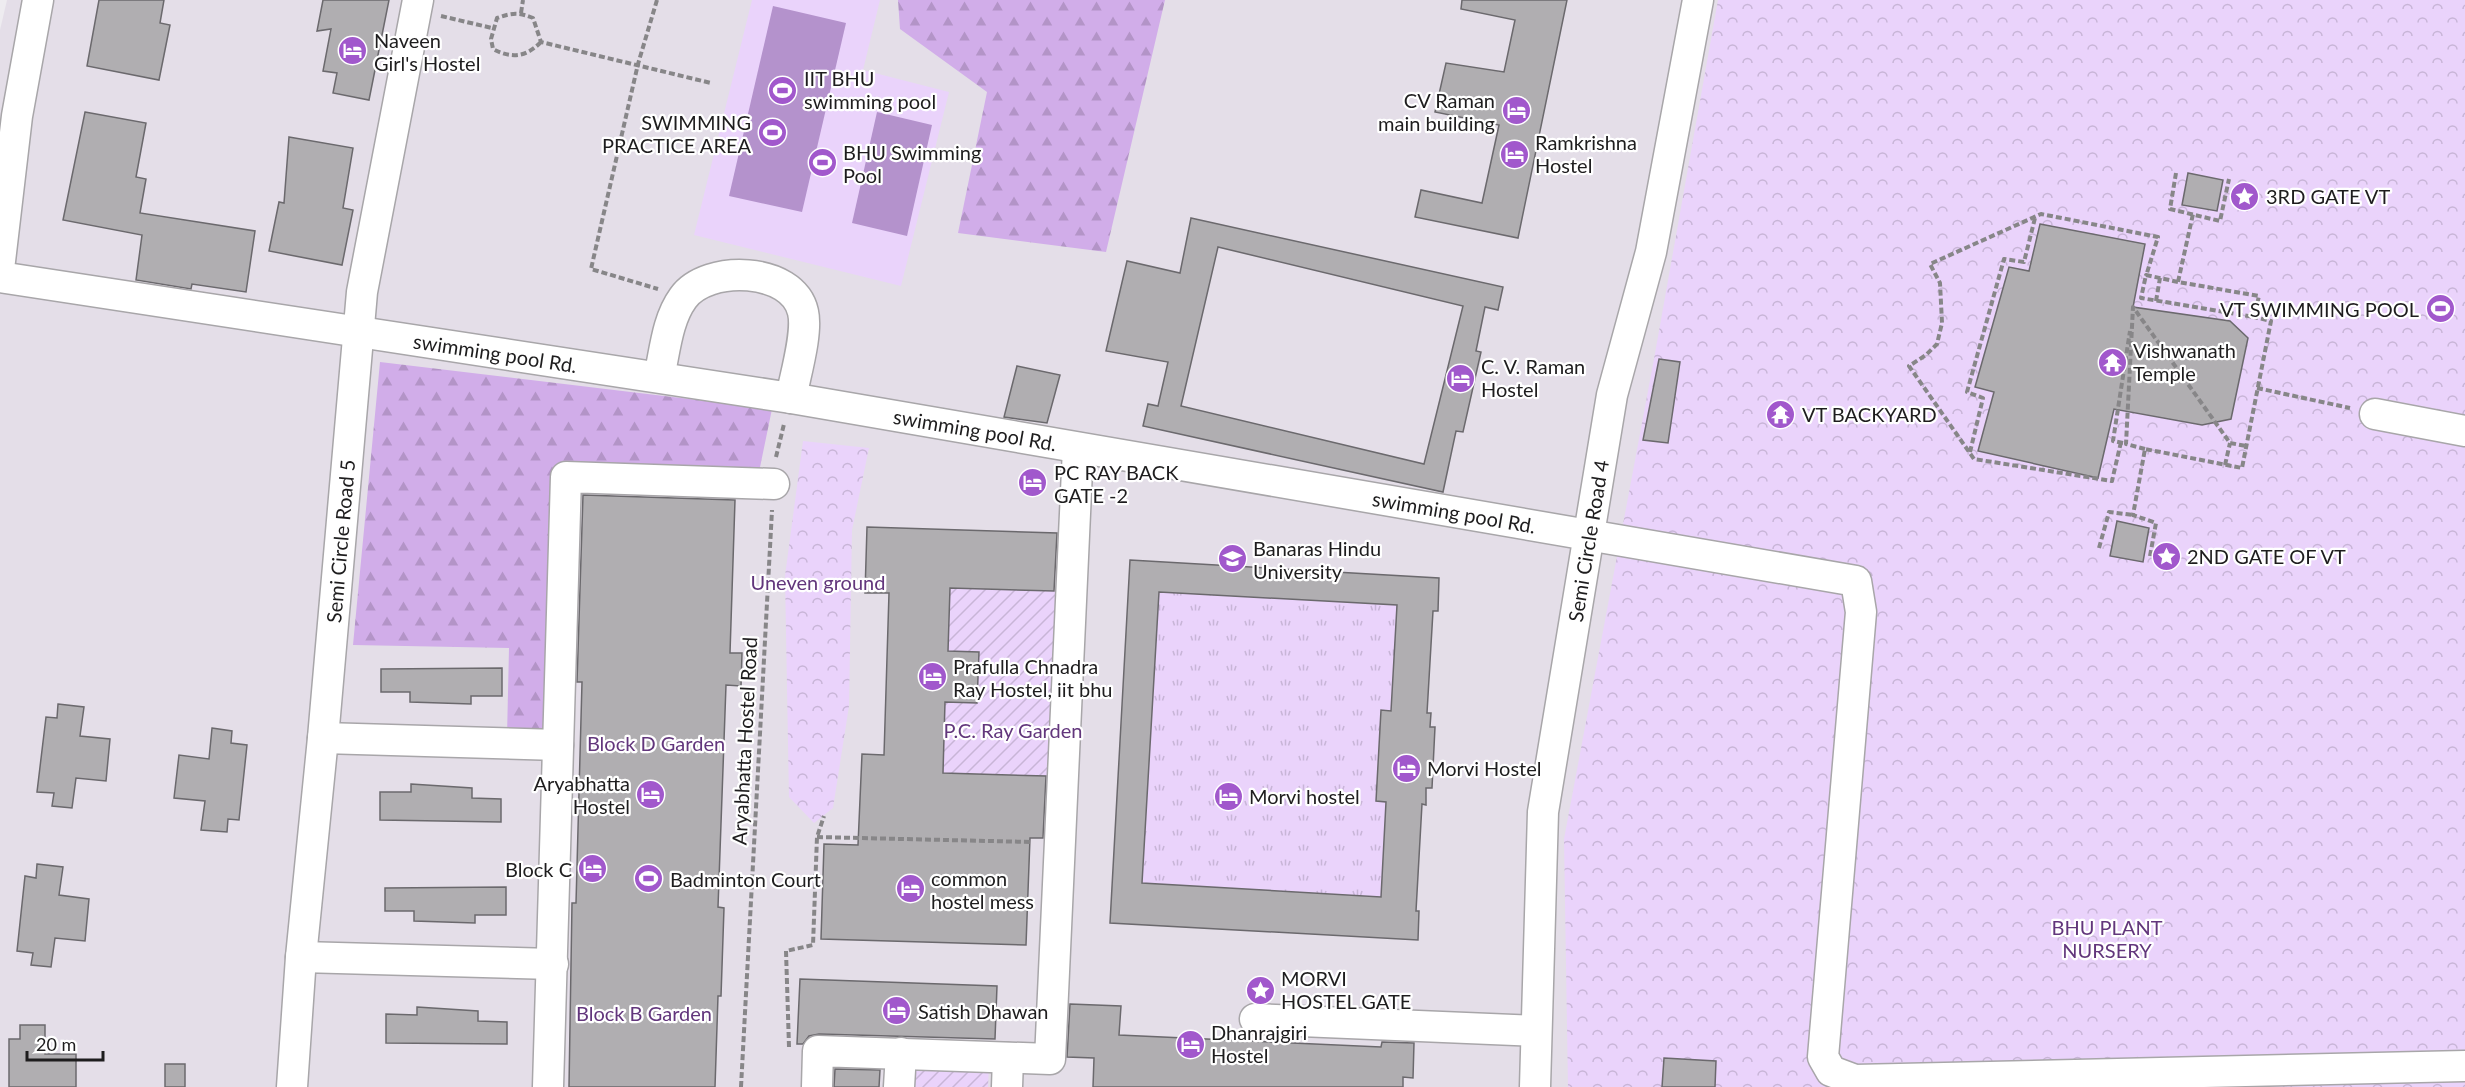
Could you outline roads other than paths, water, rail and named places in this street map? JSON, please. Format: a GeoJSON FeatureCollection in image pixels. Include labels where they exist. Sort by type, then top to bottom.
{"type":"FeatureCollection","features":[{"type":"Feature","properties":{"kind":"street"},"geometry":{"type":"LineString","coordinates":[[0,261],[17,116],[38,0]]}},
{"type":"Feature","properties":{"kind":"street","name":"Semi Circle Road 4"},"geometry":{"type":"LineString","coordinates":[[1534,1087],[1543,812],[1612,394],[1651,252],[1698,0]]}},
{"type":"Feature","properties":{"kind":"street","name":"Semi Circle Road 5"},"geometry":{"type":"LineString","coordinates":[[292,1087],[301,957],[323,738],[362,292],[417,5]]}},
{"type":"Feature","properties":{"kind":"street"},"geometry":{"type":"LineString","coordinates":[[659,377],[672,318],[684,297],[699,284],[726,275],[759,277],[788,286],[803,311],[803,338],[791,398]]}},
{"type":"Feature","properties":{"kind":"street","name":"swimming pool Rd."},"geometry":{"type":"LineString","coordinates":[[0,277],[791,398],[1856,580],[1861,612],[1823,1057],[1831,1071],[1855,1080],[2465,1066]]}},
{"type":"Feature","properties":{"kind":"street"},"geometry":{"type":"LineString","coordinates":[[2375,414],[2465,431]]}},
{"type":"Feature","properties":{"kind":"street"},"geometry":{"type":"LineString","coordinates":[[817,1087],[818,1051],[1050,1059],[1078,448]]}},
{"type":"Feature","properties":{"kind":"street"},"geometry":{"type":"LineString","coordinates":[[548,1087],[566,477],[774,484]]}},
{"type":"Feature","properties":{"kind":"street"},"geometry":{"type":"LineString","coordinates":[[323,738],[558,745]]}},
{"type":"Feature","properties":{"kind":"street"},"geometry":{"type":"LineString","coordinates":[[301,957],[553,964]]}},
{"type":"Feature","properties":{"kind":"street"},"geometry":{"type":"LineString","coordinates":[[1255,1019],[1536,1030]]}},
{"type":"Feature","properties":{"kind":"street"},"geometry":{"type":"LineString","coordinates":[[899,1087],[901,1053]]}},
{"type":"Feature","properties":{"kind":"street"},"geometry":{"type":"LineString","coordinates":[[1006,1087],[1008,1058]]}},
{"type":"Feature","properties":{"kind":"place","name":"Naveen Girl's Hostel"},"geometry":{"type":"Point","coordinates":[353,51]}},
{"type":"Feature","properties":{"kind":"place","name":"IIT BHU swimming pool"},"geometry":{"type":"Point","coordinates":[783,90]}},
{"type":"Feature","properties":{"kind":"place","name":"CV Raman main building"},"geometry":{"type":"Point","coordinates":[1516,111]}},
{"type":"Feature","properties":{"kind":"place","name":"SWIMMING PRACTICE AREA"},"geometry":{"type":"Point","coordinates":[772,133]}},
{"type":"Feature","properties":{"kind":"place","name":"Ramkrishna Hostel"},"geometry":{"type":"Point","coordinates":[1514,154]}},
{"type":"Feature","properties":{"kind":"place","name":"BHU Swimming Pool"},"geometry":{"type":"Point","coordinates":[822,163]}},
{"type":"Feature","properties":{"kind":"place","name":"3RD GATE VT"},"geometry":{"type":"Point","coordinates":[2245,196]}},
{"type":"Feature","properties":{"kind":"place","name":"VT SWIMMING POOL"},"geometry":{"type":"Point","coordinates":[2440,309]}},
{"type":"Feature","properties":{"kind":"place","name":"Vishwanath Temple"},"geometry":{"type":"Point","coordinates":[2112,362]}},
{"type":"Feature","properties":{"kind":"place","name":"C. V. Raman Hostel"},"geometry":{"type":"Point","coordinates":[1460,378]}},
{"type":"Feature","properties":{"kind":"place","name":"VT BACKYARD"},"geometry":{"type":"Point","coordinates":[1781,414]}},
{"type":"Feature","properties":{"kind":"place","name":"PC RAY BACK GATE -2"},"geometry":{"type":"Point","coordinates":[1033,483]}},
{"type":"Feature","properties":{"kind":"place","name":"2ND GATE OF VT"},"geometry":{"type":"Point","coordinates":[2166,556]}},
{"type":"Feature","properties":{"kind":"place","name":"Banaras Hindu University"},"geometry":{"type":"Point","coordinates":[1232,559]}},
{"type":"Feature","properties":{"kind":"place","name":"Prafulla Chnadra Ray Hostel, iit bhu"},"geometry":{"type":"Point","coordinates":[932,677]}},
{"type":"Feature","properties":{"kind":"place","name":"Morvi Hostel"},"geometry":{"type":"Point","coordinates":[1406,768]}},
{"type":"Feature","properties":{"kind":"place","name":"Aryabhatta Hostel"},"geometry":{"type":"Point","coordinates":[651,794]}},
{"type":"Feature","properties":{"kind":"place","name":"Morvi hostel"},"geometry":{"type":"Point","coordinates":[1228,796]}},
{"type":"Feature","properties":{"kind":"place","name":"Block C"},"geometry":{"type":"Point","coordinates":[593,869]}},
{"type":"Feature","properties":{"kind":"place","name":"Badminton Court"},"geometry":{"type":"Point","coordinates":[649,879]}},
{"type":"Feature","properties":{"kind":"place","name":"common hostel mess"},"geometry":{"type":"Point","coordinates":[910,889]}},
{"type":"Feature","properties":{"kind":"place","name":"MORVI HOSTEL GATE"},"geometry":{"type":"Point","coordinates":[1260,990]}},
{"type":"Feature","properties":{"kind":"place","name":"Satish Dhawan"},"geometry":{"type":"Point","coordinates":[897,1011]}},
{"type":"Feature","properties":{"kind":"place","name":"Dhanrajgiri Hostel"},"geometry":{"type":"Point","coordinates":[1190,1044]}},
{"type":"Feature","properties":{"kind":"park label","name":"Uneven ground"},"geometry":{"type":"Point","coordinates":[818,582]}},
{"type":"Feature","properties":{"kind":"park label","name":"P.C. Ray Garden"},"geometry":{"type":"Point","coordinates":[1013,730]}},
{"type":"Feature","properties":{"kind":"park label","name":"Block D Garden"},"geometry":{"type":"Point","coordinates":[656,743]}},
{"type":"Feature","properties":{"kind":"park label","name":"BHU PLANT NURSERY"},"geometry":{"type":"Point","coordinates":[2107,938]}},
{"type":"Feature","properties":{"kind":"park label","name":"Block B Garden"},"geometry":{"type":"Point","coordinates":[644,1013]}}]}
